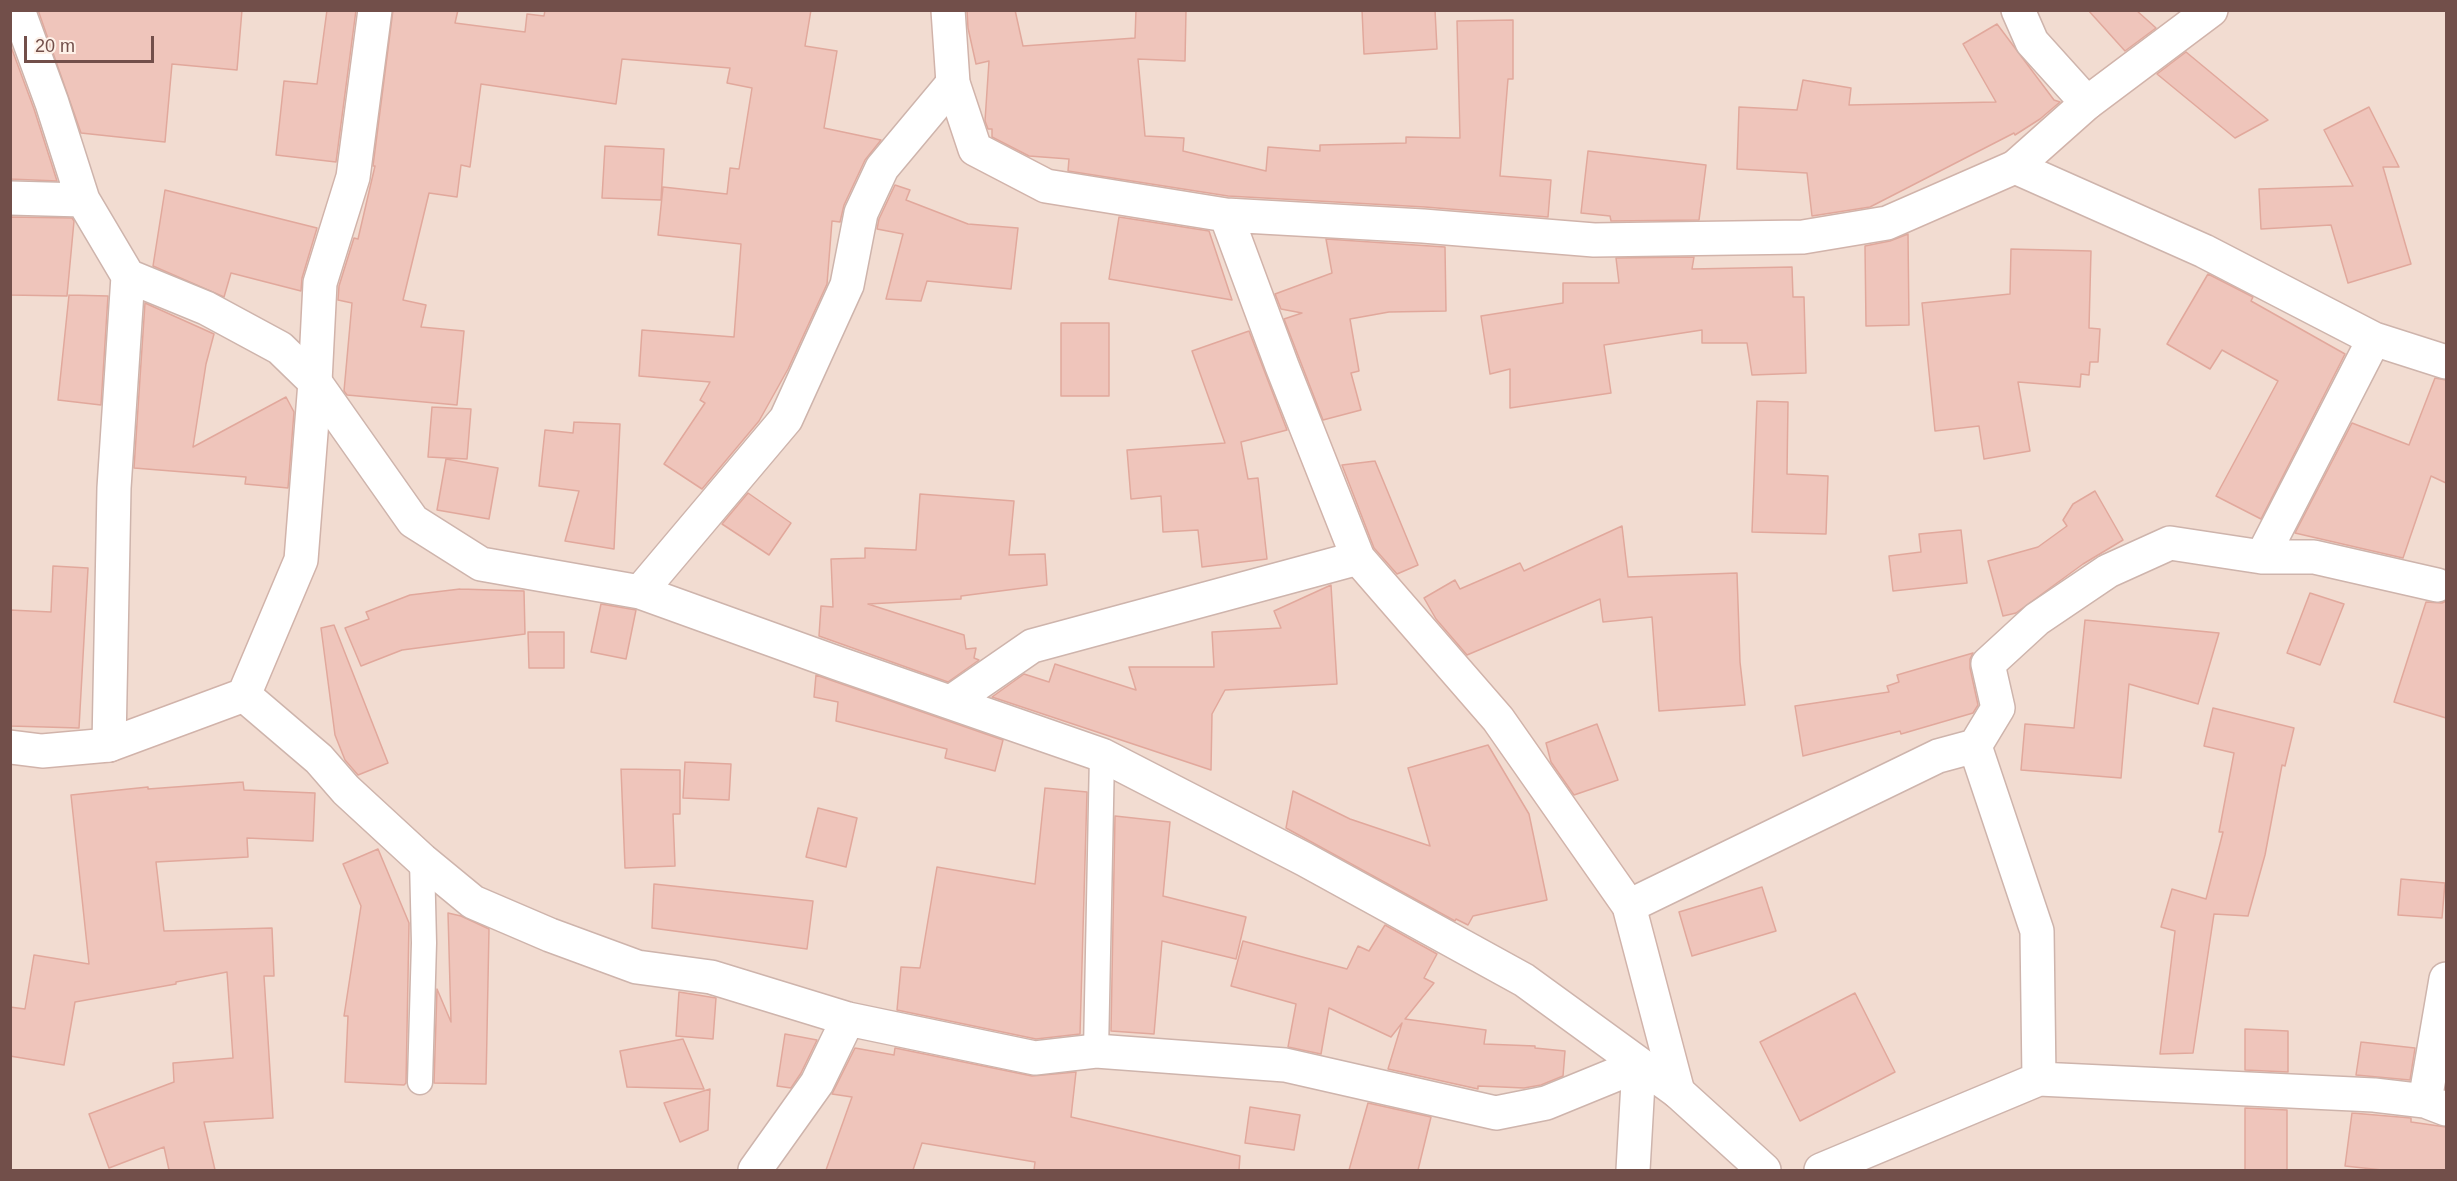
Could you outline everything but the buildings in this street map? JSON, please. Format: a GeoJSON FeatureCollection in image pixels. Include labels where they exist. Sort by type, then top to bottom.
{"type":"FeatureCollection","features":[{"type":"Feature","properties":{"kind":"street"},"geometry":{"type":"LineString","coordinates":[[18,10],[52,103],[83,200],[128,276],[114,488],[109,745]]}},
{"type":"Feature","properties":{"kind":"street"},"geometry":{"type":"LineString","coordinates":[[10,747],[42,750],[109,745],[244,695],[301,560],[320,283],[353,177],[375,10]]}},
{"type":"Feature","properties":{"kind":"street"},"geometry":{"type":"LineString","coordinates":[[948,10],[953,83],[975,149],[1046,186],[1226,215],[1423,226],[1594,240],[1803,237],[1887,223],[2015,166],[2087,103],[2211,10]]}},
{"type":"Feature","properties":{"kind":"street"},"geometry":{"type":"LineString","coordinates":[[2018,10],[2032,42],[2087,103]]}},
{"type":"Feature","properties":{"kind":"street"},"geometry":{"type":"LineString","coordinates":[[640,592],[786,419],[847,285],[861,213],[882,168],[953,83]]}},
{"type":"Feature","properties":{"kind":"street"},"geometry":{"type":"LineString","coordinates":[[2015,166],[2204,251],[2374,339],[2446,362]]}},
{"type":"Feature","properties":{"kind":"street"},"geometry":{"type":"LineString","coordinates":[[10,198],[83,200]]}},
{"type":"Feature","properties":{"kind":"street"},"geometry":{"type":"LineString","coordinates":[[1226,215],[1282,366],[1358,558],[1498,719],[1629,906],[1677,1092]]}},
{"type":"Feature","properties":{"kind":"street"},"geometry":{"type":"LineString","coordinates":[[128,276],[206,308],[280,348],[315,382],[412,521],[481,564],[640,592],[1102,755],[1304,859],[1524,980],[1677,1092],[1764,1170]]}},
{"type":"Feature","properties":{"kind":"street"},"geometry":{"type":"LineString","coordinates":[[2262,557],[2374,339]]}},
{"type":"Feature","properties":{"kind":"street"},"geometry":{"type":"LineString","coordinates":[[1629,906],[1938,756],[1975,746],[1998,708],[1988,663],[2037,619],[2108,571],[2170,543],[2262,557],[2314,557],[2437,585]]}},
{"type":"Feature","properties":{"kind":"street"},"geometry":{"type":"LineString","coordinates":[[951,702],[1032,646],[1358,558]]}},
{"type":"Feature","properties":{"kind":"street"},"geometry":{"type":"LineString","coordinates":[[244,695],[319,759],[346,790],[422,861],[473,902],[550,935],[637,967],[711,977],[848,1019],[1035,1058],[1096,1051],[1285,1065],[1496,1113],[1546,1103],[1639,1065]]}},
{"type":"Feature","properties":{"kind":"street"},"geometry":{"type":"LineString","coordinates":[[1975,746],[2037,931],[2039,1079]]}},
{"type":"Feature","properties":{"kind":"street"},"geometry":{"type":"LineString","coordinates":[[1821,1170],[2039,1079],[2374,1095],[2436,1105],[2446,979]]}},
{"type":"Feature","properties":{"kind":"street"},"geometry":{"type":"LineString","coordinates":[[754,1170],[817,1083],[848,1019]]}},
{"type":"Feature","properties":{"kind":"street"},"geometry":{"type":"LineString","coordinates":[[1632,1170],[1639,1065]]}},
{"type":"Feature","properties":{"kind":"lane"},"geometry":{"type":"LineString","coordinates":[[1096,1051],[1102,755]]}},
{"type":"Feature","properties":{"kind":"lane"},"geometry":{"type":"LineString","coordinates":[[420,1082],[424,943],[422,861]]}},
{"type":"Feature","properties":{"kind":"shaded area"},"geometry":{"type":"Polygon","coordinates":[[[11,11],[2446,11],[2446,1170],[11,1170],[11,11]]]}}]}
